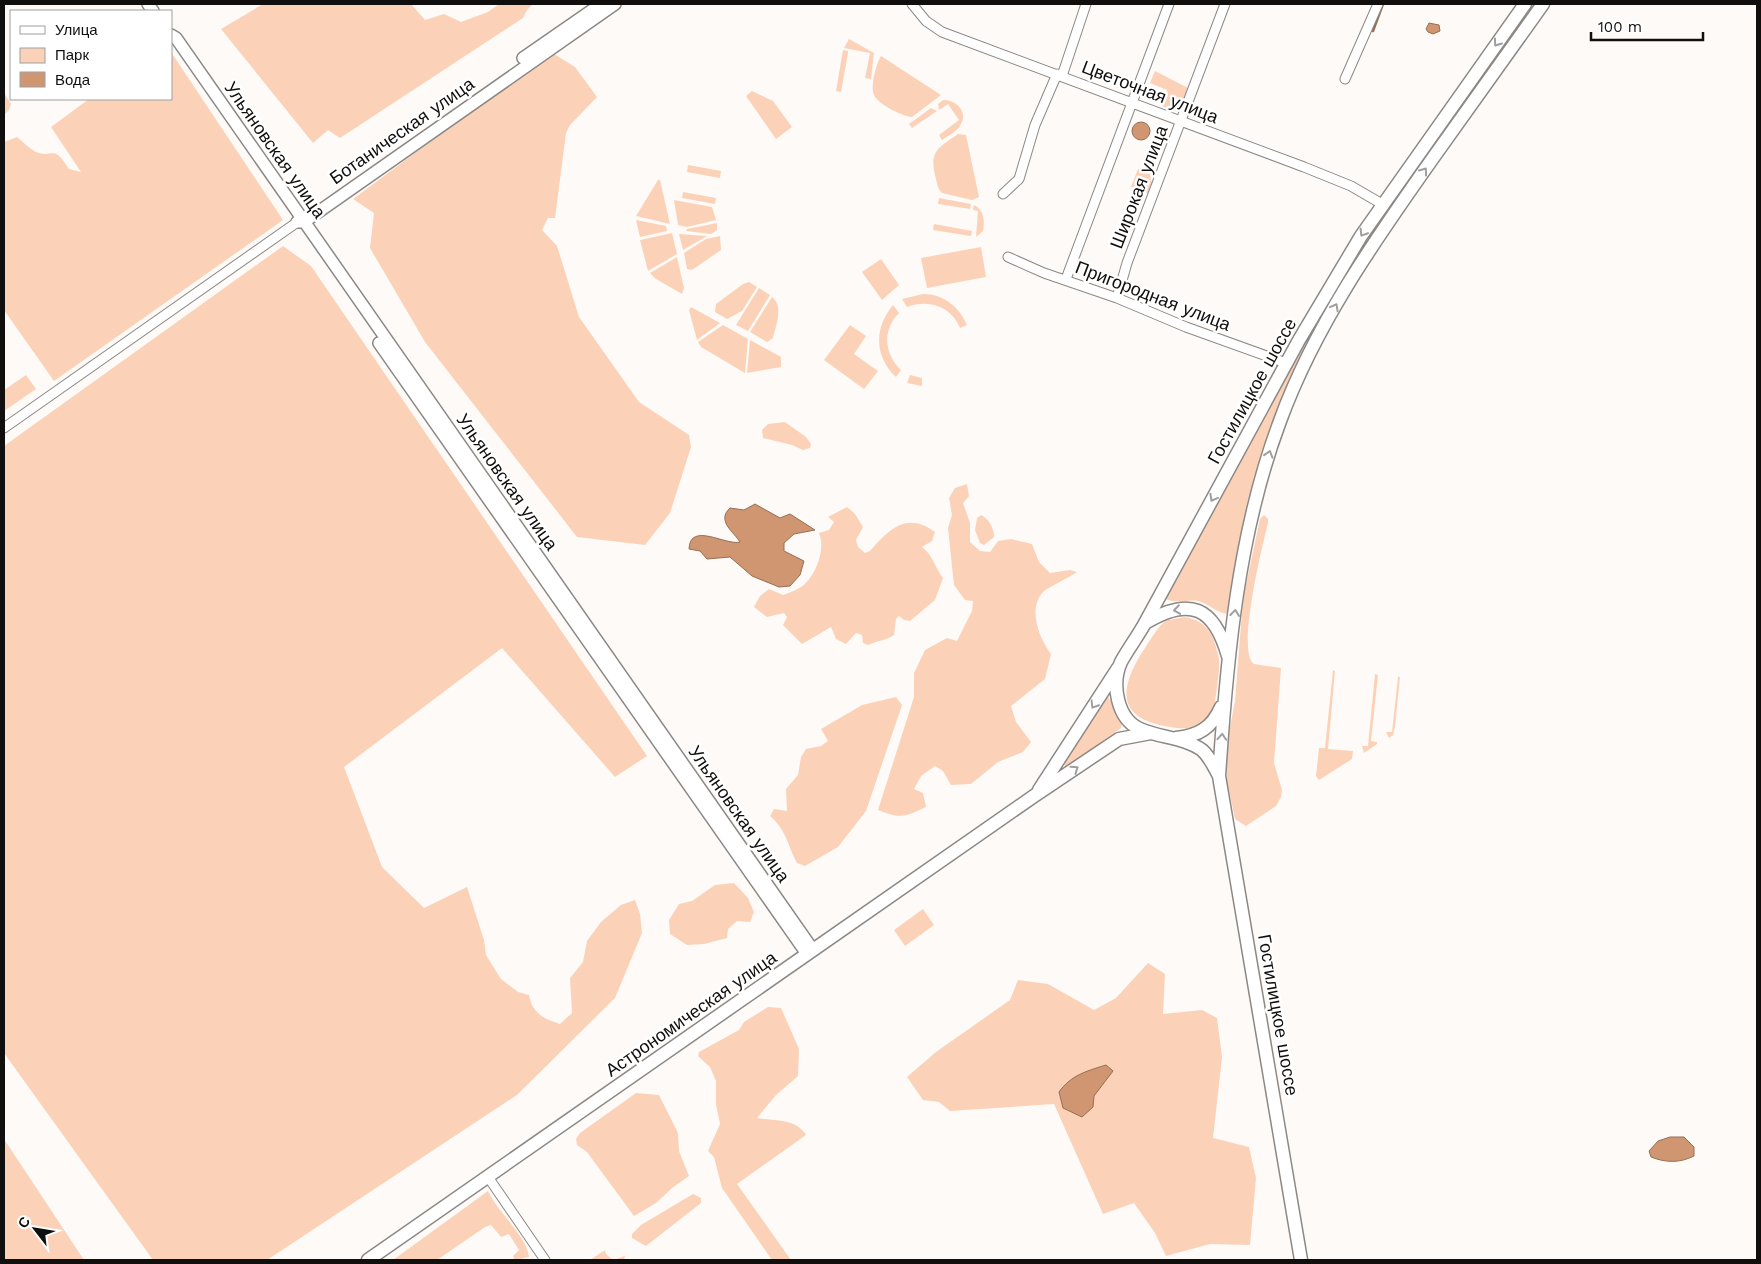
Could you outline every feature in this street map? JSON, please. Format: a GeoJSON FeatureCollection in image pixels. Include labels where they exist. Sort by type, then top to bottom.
{"type":"FeatureCollection","features":[{"type":"Feature","properties":{"kind":"main road","name":"Гостилицкое шоссе"},"geometry":{"type":"LineString","coordinates":[[1219,776],[1208,756],[1201,750],[1176,738],[1151,733],[1130,723],[1119,704],[1117,693],[1120,664],[1146,623],[1286,363],[1332,283],[1382,204],[1525,4]]}},
{"type":"Feature","properties":{"kind":"main road","name":"Гостилицкое шоссе"},"geometry":{"type":"LineString","coordinates":[[1301,1260],[1219,776],[1229,661],[1241,570],[1254,502],[1280,421],[1302,369],[1345,289],[1394,213],[1543,4]]}},
{"type":"Feature","properties":{"kind":"main road"},"geometry":{"type":"LineString","coordinates":[[1382,204],[1394,213]]}},
{"type":"Feature","properties":{"kind":"main road"},"geometry":{"type":"LineString","coordinates":[[1146,623],[1174,609],[1194,610],[1202,613],[1210,618],[1220,633],[1229,661]]}},
{"type":"Feature","properties":{"kind":"main road","name":"Астрономическая улица"},"geometry":{"type":"LineString","coordinates":[[1034,796],[1046,781],[1120,664]]}},
{"type":"Feature","properties":{"kind":"main road"},"geometry":{"type":"LineString","coordinates":[[1176,738],[1189,737],[1206,729],[1214,722],[1225,698]]}},
{"type":"Feature","properties":{"kind":"main road","name":"Астрономическая улица"},"geometry":{"type":"LineString","coordinates":[[368,1260],[1034,796],[1120,739],[1151,733]]}},
{"type":"Feature","properties":{"kind":"street","name":"Ботаническая улица"},"geometry":{"type":"LineString","coordinates":[[300,220],[601,4]]}},
{"type":"Feature","properties":{"kind":"street","name":"Ботаническая улица"},"geometry":{"type":"LineString","coordinates":[[300,220],[615,4]]}},
{"type":"Feature","properties":{"kind":"street","name":"Цветочная улица"},"geometry":{"type":"LineString","coordinates":[[912,4],[926,21],[936,29],[1351,186],[1382,204]]}},
{"type":"Feature","properties":{"kind":"street"},"geometry":{"type":"LineString","coordinates":[[1003,194],[1019,179],[1035,125],[1060,75],[1086,4]]}},
{"type":"Feature","properties":{"kind":"street","name":"Широкая улица"},"geometry":{"type":"LineString","coordinates":[[1066,279],[1169,4]]}},
{"type":"Feature","properties":{"kind":"street","name":"Широкая улица"},"geometry":{"type":"LineString","coordinates":[[1117,298],[1127,264],[1225,4]]}},
{"type":"Feature","properties":{"kind":"street"},"geometry":{"type":"LineString","coordinates":[[1345,79],[1378,4]]}},
{"type":"Feature","properties":{"kind":"street","name":"Ульяновская улица"},"geometry":{"type":"LineString","coordinates":[[172,36],[176,38],[300,220],[810,952]]}},
{"type":"Feature","properties":{"kind":"street","name":"Ульяновская улица"},"geometry":{"type":"LineString","coordinates":[[172,46],[300,220]]}},
{"type":"Feature","properties":{"kind":"street"},"geometry":{"type":"LineString","coordinates":[[4,428],[300,220]]}},
{"type":"Feature","properties":{"kind":"street","name":"Пригородная улица"},"geometry":{"type":"LineString","coordinates":[[1008,257],[1044,273],[1066,279],[1186,327],[1286,363]]}},
{"type":"Feature","properties":{"kind":"street"},"geometry":{"type":"LineString","coordinates":[[488,1177],[545,1260]]}},
{"type":"Feature","properties":{"kind":"green space"},"geometry":{"type":"Polygon","coordinates":[[[263,4],[411,4],[425,20],[444,14],[461,22],[488,12],[499,4],[533,4],[523,18],[340,138],[328,130],[313,143],[221,29],[263,4]]]}},
{"type":"Feature","properties":{"kind":"green space"},"geometry":{"type":"Polygon","coordinates":[[[1531,4],[1538,4],[1398,199],[1395,199],[1395,194],[1531,4]]]}},
{"type":"Feature","properties":{"kind":"green space"},"geometry":{"type":"Polygon","coordinates":[[[849,39],[874,53],[871,79],[865,78],[870,53],[844,48],[849,39]]]}},
{"type":"Feature","properties":{"kind":"green space"},"geometry":{"type":"Polygon","coordinates":[[[843,50],[848,51],[848,53],[841,92],[836,91],[843,50]]]}},
{"type":"Feature","properties":{"kind":"green space"},"geometry":{"type":"Polygon","coordinates":[[[551,52],[575,67],[597,97],[570,125],[566,133],[555,218],[548,218],[542,230],[557,246],[579,317],[639,402],[689,435],[691,447],[670,513],[645,545],[577,537],[425,342],[370,248],[374,213],[353,199],[551,52]]]}},
{"type":"Feature","properties":{"kind":"green space"},"geometry":{"type":"Polygon","coordinates":[[[172,54],[283,220],[54,381],[4,310],[4,142],[17,137],[36,152],[56,154],[69,169],[81,172],[51,127],[88,100],[172,100],[172,54]]]}},
{"type":"Feature","properties":{"kind":"green space"},"geometry":{"type":"Polygon","coordinates":[[[881,56],[941,95],[912,117],[886,106],[877,99],[873,91],[874,76],[881,56]]]}},
{"type":"Feature","properties":{"kind":"green space"},"geometry":{"type":"Polygon","coordinates":[[[1155,71],[1188,88],[1178,112],[1162,106],[1167,90],[1150,83],[1155,71]]]}},
{"type":"Feature","properties":{"kind":"green space"},"geometry":{"type":"Polygon","coordinates":[[[752,91],[773,101],[792,127],[776,139],[746,96],[752,91]]]}},
{"type":"Feature","properties":{"kind":"green space"},"geometry":{"type":"Polygon","coordinates":[[[4,93],[11,104],[9,110],[4,115],[4,93]]]}},
{"type":"Feature","properties":{"kind":"green space"},"geometry":{"type":"Polygon","coordinates":[[[943,100],[948,100],[960,107],[963,119],[960,127],[942,140],[939,135],[959,120],[948,104],[939,110],[938,104],[943,100]]]}},
{"type":"Feature","properties":{"kind":"green space"},"geometry":{"type":"Polygon","coordinates":[[[931,108],[937,111],[912,128],[909,124],[931,108]]]}},
{"type":"Feature","properties":{"kind":"green space"},"geometry":{"type":"Polygon","coordinates":[[[958,134],[966,135],[979,197],[972,200],[942,193],[938,187],[935,175],[935,154],[941,146],[958,134]]]}},
{"type":"Feature","properties":{"kind":"green space"},"geometry":{"type":"Polygon","coordinates":[[[688,165],[721,171],[720,178],[687,172],[688,165]]]}},
{"type":"Feature","properties":{"kind":"green space"},"geometry":{"type":"Polygon","coordinates":[[[1138,169],[1152,175],[1150,179],[1152,182],[1148,193],[1131,187],[1138,169]]]}},
{"type":"Feature","properties":{"kind":"green space"},"geometry":{"type":"Polygon","coordinates":[[[658,180],[660,180],[670,224],[636,216],[658,180]]]}},
{"type":"Feature","properties":{"kind":"green space"},"geometry":{"type":"Polygon","coordinates":[[[683,192],[716,198],[715,204],[682,198],[683,192]]]}},
{"type":"Feature","properties":{"kind":"green space"},"geometry":{"type":"Polygon","coordinates":[[[939,198],[971,204],[970,209],[938,204],[939,198]]]}},
{"type":"Feature","properties":{"kind":"green space"},"geometry":{"type":"Polygon","coordinates":[[[674,200],[712,207],[716,220],[687,227],[678,225],[674,200]]]}},
{"type":"Feature","properties":{"kind":"green space"},"geometry":{"type":"Polygon","coordinates":[[[974,205],[982,213],[984,220],[983,231],[976,237],[978,211],[973,210],[974,205]]]}},
{"type":"Feature","properties":{"kind":"green space"},"geometry":{"type":"Polygon","coordinates":[[[636,220],[666,226],[667,231],[640,237],[636,220]]]}},
{"type":"Feature","properties":{"kind":"green space"},"geometry":{"type":"Polygon","coordinates":[[[717,223],[717,230],[711,234],[686,231],[687,229],[717,223]]]}},
{"type":"Feature","properties":{"kind":"green space"},"geometry":{"type":"Polygon","coordinates":[[[934,224],[972,231],[971,236],[933,230],[934,224]]]}},
{"type":"Feature","properties":{"kind":"green space"},"geometry":{"type":"Polygon","coordinates":[[[1376,225],[1378,228],[1322,321],[1317,318],[1373,226],[1376,225]]]}},
{"type":"Feature","properties":{"kind":"green space"},"geometry":{"type":"Polygon","coordinates":[[[672,233],[677,254],[648,271],[640,240],[672,233]]]}},
{"type":"Feature","properties":{"kind":"green space"},"geometry":{"type":"Polygon","coordinates":[[[679,234],[706,236],[707,236],[683,250],[679,234]]]}},
{"type":"Feature","properties":{"kind":"green space"},"geometry":{"type":"Polygon","coordinates":[[[720,236],[721,250],[692,270],[687,269],[684,253],[706,239],[720,236]]]}},
{"type":"Feature","properties":{"kind":"green space"},"geometry":{"type":"Polygon","coordinates":[[[283,246],[311,266],[647,756],[615,777],[502,648],[344,767],[382,867],[424,908],[467,887],[484,940],[486,955],[501,979],[518,992],[529,995],[536,1011],[549,1020],[560,1024],[572,1013],[570,978],[583,962],[587,941],[601,922],[621,905],[635,900],[640,914],[642,933],[615,998],[517,1095],[267,1260],[153,1260],[4,1053],[4,446],[283,246]]]}},
{"type":"Feature","properties":{"kind":"green space"},"geometry":{"type":"Polygon","coordinates":[[[981,247],[986,277],[927,288],[921,258],[981,247]]]}},
{"type":"Feature","properties":{"kind":"green space"},"geometry":{"type":"Polygon","coordinates":[[[677,257],[684,288],[682,294],[656,279],[650,273],[677,257]]]}},
{"type":"Feature","properties":{"kind":"green space"},"geometry":{"type":"Polygon","coordinates":[[[881,259],[899,285],[882,300],[862,272],[881,259]]]}},
{"type":"Feature","properties":{"kind":"green space"},"geometry":{"type":"Polygon","coordinates":[[[749,282],[757,287],[742,311],[727,319],[715,312],[716,304],[743,284],[749,282]]]}},
{"type":"Feature","properties":{"kind":"green space"},"geometry":{"type":"Polygon","coordinates":[[[759,288],[770,295],[748,331],[736,325],[759,288]]]}},
{"type":"Feature","properties":{"kind":"green space"},"geometry":{"type":"Polygon","coordinates":[[[923,294],[938,296],[950,303],[964,318],[967,325],[960,328],[951,314],[938,306],[923,304],[907,307],[902,299],[923,294]]]}},
{"type":"Feature","properties":{"kind":"green space"},"geometry":{"type":"Polygon","coordinates":[[[772,297],[778,305],[778,316],[773,338],[767,342],[750,332],[772,297]]]}},
{"type":"Feature","properties":{"kind":"green space"},"geometry":{"type":"Polygon","coordinates":[[[893,305],[899,313],[890,327],[887,342],[891,357],[901,370],[896,377],[884,360],[879,342],[882,323],[893,305]]]}},
{"type":"Feature","properties":{"kind":"green space"},"geometry":{"type":"Polygon","coordinates":[[[691,307],[720,323],[697,340],[689,310],[691,307]]]}},
{"type":"Feature","properties":{"kind":"green space"},"geometry":{"type":"Polygon","coordinates":[[[1316,321],[1321,324],[1306,351],[1239,558],[1228,614],[1198,601],[1166,599],[1316,321]]]}},
{"type":"Feature","properties":{"kind":"green space"},"geometry":{"type":"Polygon","coordinates":[[[723,325],[748,339],[745,373],[701,347],[698,342],[723,325]]]}},
{"type":"Feature","properties":{"kind":"green space"},"geometry":{"type":"Polygon","coordinates":[[[850,325],[866,336],[854,354],[878,371],[864,389],[824,360],[850,325]]]}},
{"type":"Feature","properties":{"kind":"green space"},"geometry":{"type":"Polygon","coordinates":[[[750,340],[781,357],[781,367],[747,373],[750,340]]]}},
{"type":"Feature","properties":{"kind":"green space"},"geometry":{"type":"Polygon","coordinates":[[[26,375],[36,389],[4,411],[4,390],[26,375]]]}},
{"type":"Feature","properties":{"kind":"green space"},"geometry":{"type":"Polygon","coordinates":[[[910,375],[922,378],[922,386],[907,383],[910,375]]]}},
{"type":"Feature","properties":{"kind":"green space"},"geometry":{"type":"Polygon","coordinates":[[[785,422],[806,437],[811,444],[810,448],[803,450],[792,445],[763,438],[762,430],[768,424],[785,422]]]}},
{"type":"Feature","properties":{"kind":"green space"},"geometry":{"type":"Polygon","coordinates":[[[967,484],[969,496],[963,503],[970,523],[970,542],[980,551],[990,552],[998,541],[1011,539],[1032,544],[1039,562],[1050,573],[1070,570],[1077,572],[1043,592],[1038,599],[1036,616],[1039,633],[1051,654],[1045,679],[1011,706],[1016,722],[1031,742],[1023,752],[998,762],[971,784],[951,785],[943,771],[935,766],[921,776],[914,789],[923,793],[926,807],[907,815],[892,815],[878,810],[914,697],[914,673],[925,650],[947,638],[957,641],[972,611],[973,601],[965,600],[954,585],[948,528],[952,515],[949,498],[955,488],[967,484]]]}},
{"type":"Feature","properties":{"kind":"green space"},"geometry":{"type":"Polygon","coordinates":[[[847,507],[855,514],[863,527],[856,540],[858,547],[865,553],[870,551],[884,536],[899,525],[916,523],[935,532],[932,541],[922,547],[929,554],[943,578],[935,600],[910,621],[904,620],[899,616],[896,619],[894,635],[891,637],[868,645],[863,643],[862,635],[856,633],[846,644],[836,639],[831,627],[802,644],[783,625],[787,617],[784,613],[767,617],[754,607],[760,596],[769,589],[783,595],[799,588],[806,582],[818,562],[821,546],[819,533],[829,530],[834,522],[828,517],[847,507]]]}},
{"type":"Feature","properties":{"kind":"green space"},"geometry":{"type":"Polygon","coordinates":[[[981,515],[989,521],[994,534],[994,537],[984,545],[980,543],[975,530],[977,518],[981,515]]]}},
{"type":"Feature","properties":{"kind":"green space"},"geometry":{"type":"Polygon","coordinates":[[[1264,515],[1268,519],[1268,523],[1252,597],[1249,620],[1249,656],[1254,664],[1281,668],[1274,763],[1282,790],[1281,797],[1276,806],[1246,826],[1235,819],[1227,781],[1225,755],[1235,701],[1243,599],[1260,519],[1264,515]]]}},
{"type":"Feature","properties":{"kind":"green space"},"geometry":{"type":"Polygon","coordinates":[[[1185,617],[1204,625],[1211,635],[1219,658],[1217,688],[1213,709],[1206,720],[1193,727],[1170,727],[1141,718],[1133,711],[1126,693],[1133,668],[1157,630],[1168,620],[1185,617]]]}},
{"type":"Feature","properties":{"kind":"green space"},"geometry":{"type":"Polygon","coordinates":[[[1333,670],[1335,671],[1328,749],[1353,751],[1352,759],[1319,780],[1316,776],[1319,748],[1325,748],[1333,670]]]}},
{"type":"Feature","properties":{"kind":"green space"},"geometry":{"type":"Polygon","coordinates":[[[1375,674],[1378,675],[1371,741],[1377,742],[1377,744],[1364,753],[1362,746],[1368,746],[1375,674]]]}},
{"type":"Feature","properties":{"kind":"green space"},"geometry":{"type":"Polygon","coordinates":[[[1398,677],[1400,677],[1395,727],[1393,735],[1389,738],[1386,732],[1392,732],[1398,677]]]}},
{"type":"Feature","properties":{"kind":"green space"},"geometry":{"type":"Polygon","coordinates":[[[1108,696],[1122,723],[1121,728],[1066,767],[1064,764],[1104,699],[1108,696]]]}},
{"type":"Feature","properties":{"kind":"green space"},"geometry":{"type":"Polygon","coordinates":[[[896,697],[902,705],[866,811],[838,847],[805,866],[797,863],[783,832],[770,816],[774,809],[787,811],[786,789],[798,775],[801,757],[806,749],[821,746],[828,741],[821,729],[862,705],[896,697]]]}},
{"type":"Feature","properties":{"kind":"green space"},"geometry":{"type":"Polygon","coordinates":[[[734,883],[748,898],[754,912],[750,922],[737,921],[728,929],[727,938],[704,944],[687,945],[670,934],[669,920],[679,904],[692,901],[715,885],[734,883]]]}},
{"type":"Feature","properties":{"kind":"green space"},"geometry":{"type":"Polygon","coordinates":[[[923,909],[934,925],[905,946],[894,930],[923,909]]]}},
{"type":"Feature","properties":{"kind":"green space"},"geometry":{"type":"Polygon","coordinates":[[[1148,963],[1165,974],[1163,1014],[1202,1010],[1217,1018],[1222,1057],[1213,1138],[1249,1147],[1256,1178],[1250,1245],[1210,1244],[1166,1256],[1155,1233],[1134,1203],[1103,1214],[1054,1104],[950,1111],[939,1102],[923,1100],[907,1077],[936,1052],[1010,1000],[1018,980],[1048,984],[1094,1010],[1116,998],[1148,963]],[[1106,1065],[1094,1096],[1113,1071],[1106,1065]]]}},
{"type":"Feature","properties":{"kind":"green space"},"geometry":{"type":"Polygon","coordinates":[[[768,1007],[781,1008],[799,1049],[798,1076],[776,1095],[757,1118],[791,1123],[806,1135],[737,1184],[791,1260],[772,1260],[722,1188],[714,1157],[708,1151],[720,1124],[716,1104],[716,1081],[710,1067],[698,1056],[699,1052],[739,1030],[744,1022],[768,1007]]]}},
{"type":"Feature","properties":{"kind":"green space"},"geometry":{"type":"Polygon","coordinates":[[[636,1093],[659,1095],[678,1133],[679,1151],[689,1176],[656,1203],[634,1216],[587,1152],[577,1145],[576,1139],[580,1133],[636,1093]]]}},
{"type":"Feature","properties":{"kind":"green space"},"geometry":{"type":"Polygon","coordinates":[[[4,1139],[84,1260],[4,1260],[4,1139]]]}},
{"type":"Feature","properties":{"kind":"green space"},"geometry":{"type":"Polygon","coordinates":[[[488,1191],[523,1241],[529,1257],[515,1260],[513,1256],[519,1250],[509,1234],[501,1237],[491,1225],[485,1227],[437,1260],[393,1260],[488,1191]]]}},
{"type":"Feature","properties":{"kind":"green space"},"geometry":{"type":"Polygon","coordinates":[[[693,1194],[701,1198],[701,1203],[646,1246],[632,1238],[632,1234],[641,1225],[693,1194]]]}},
{"type":"Feature","properties":{"kind":"green space"},"geometry":{"type":"Polygon","coordinates":[[[605,1250],[606,1254],[613,1260],[590,1260],[605,1250]]]}},
{"type":"Feature","properties":{"kind":"green space"},"geometry":{"type":"Polygon","coordinates":[[[625,1256],[624,1260],[613,1260],[625,1256]]]}},
{"type":"Feature","properties":{"kind":"water"},"geometry":{"type":"Polygon","coordinates":[[[1429,23],[1439,25],[1440,31],[1433,34],[1428,32],[1426,29],[1429,23]]]}},
{"type":"Feature","properties":{"kind":"water"},"geometry":{"type":"Polygon","coordinates":[[[1141,122],[1147,125],[1150,131],[1147,137],[1141,140],[1135,137],[1132,131],[1135,125],[1141,122]]]}},
{"type":"Feature","properties":{"kind":"water"},"geometry":{"type":"Polygon","coordinates":[[[755,504],[780,518],[790,514],[815,530],[794,534],[784,543],[784,551],[804,561],[800,575],[790,586],[779,587],[752,576],[730,557],[707,559],[700,551],[689,549],[691,541],[695,537],[702,536],[740,542],[725,522],[726,513],[730,508],[744,510],[755,504]]]}},
{"type":"Feature","properties":{"kind":"water"},"geometry":{"type":"Polygon","coordinates":[[[1106,1065],[1113,1071],[1094,1096],[1093,1107],[1082,1117],[1063,1108],[1059,1092],[1069,1081],[1080,1074],[1106,1065]]]}},
{"type":"Feature","properties":{"kind":"water"},"geometry":{"type":"Polygon","coordinates":[[[1670,1137],[1684,1137],[1694,1147],[1694,1156],[1673,1161],[1651,1157],[1649,1151],[1658,1141],[1670,1137]]]}},
{"type":"Feature","properties":{"kind":"waterway"},"geometry":{"type":"LineString","coordinates":[[1373,31],[1383,4]]}}]}
